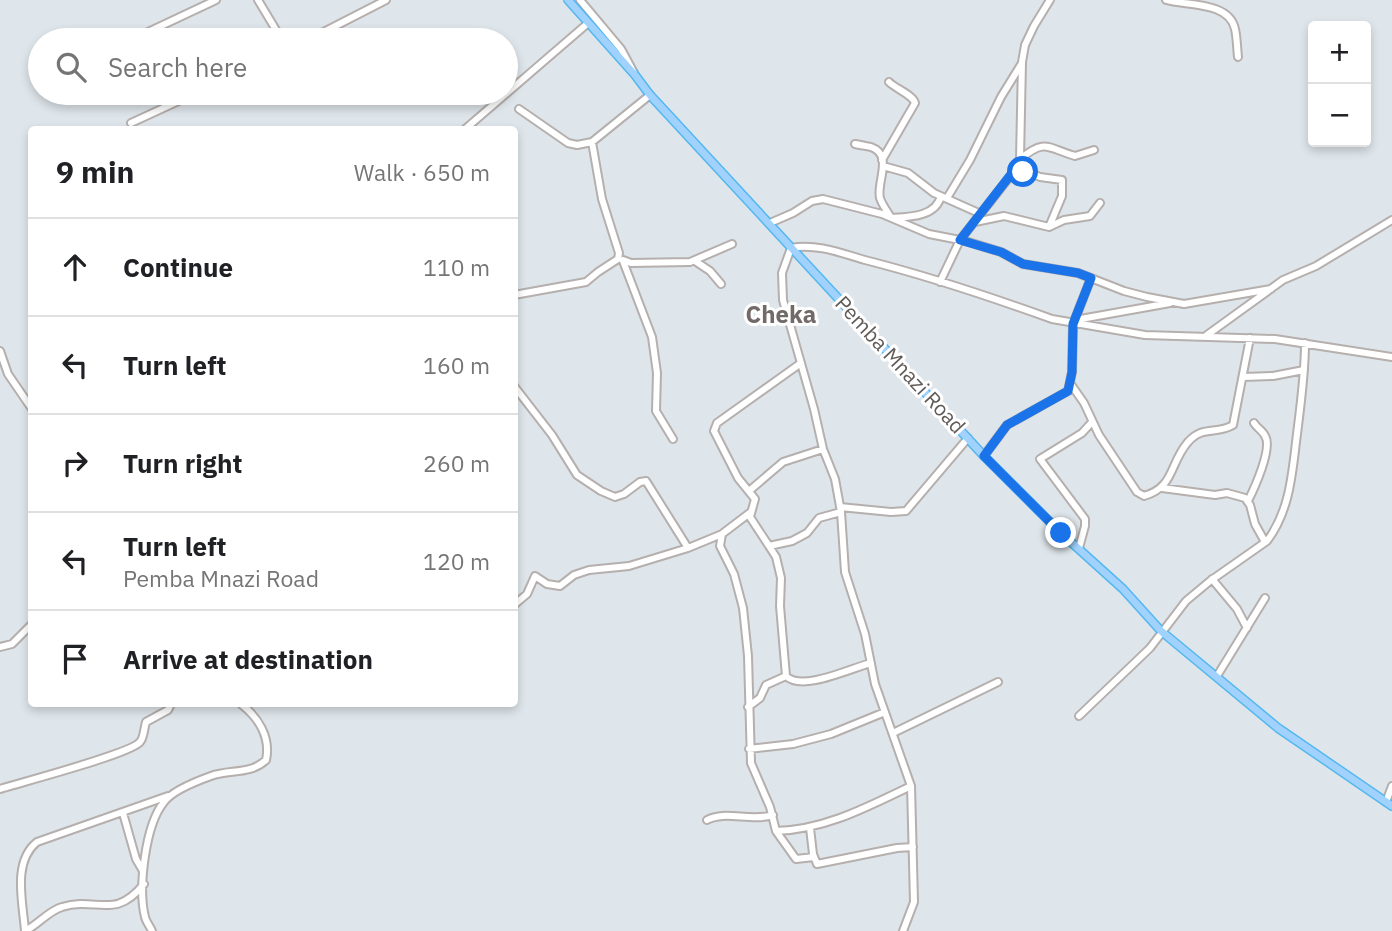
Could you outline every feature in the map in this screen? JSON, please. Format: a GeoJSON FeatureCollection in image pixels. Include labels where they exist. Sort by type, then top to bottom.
{"type":"FeatureCollection","features":[{"type":"Feature","properties":{"kind":"main road","name":"Pemba Mnazi Road"},"geometry":{"type":"LineString","coordinates":[[568,0],[650,95],[984,456],[1123,589],[1161,631],[1278,728],[1389,804]]}},
{"type":"Feature","properties":{"kind":"street"},"geometry":{"type":"LineString","coordinates":[[258,0],[275,28]]}},
{"type":"Feature","properties":{"kind":"street"},"geometry":{"type":"LineString","coordinates":[[331,28],[386,0]]}},
{"type":"Feature","properties":{"kind":"street"},"geometry":{"type":"LineString","coordinates":[[580,0],[621,49],[635,75]]}},
{"type":"Feature","properties":{"kind":"street"},"geometry":{"type":"LineString","coordinates":[[1020,159],[1022,62],[1034,26],[1050,0]]}},
{"type":"Feature","properties":{"kind":"street"},"geometry":{"type":"LineString","coordinates":[[1166,0],[1213,8],[1229,19],[1235,26],[1238,57]]}},
{"type":"Feature","properties":{"kind":"street"},"geometry":{"type":"LineString","coordinates":[[156,28],[211,1]]}},
{"type":"Feature","properties":{"kind":"street"},"geometry":{"type":"LineString","coordinates":[[518,83],[587,24]]}},
{"type":"Feature","properties":{"kind":"street"},"geometry":{"type":"LineString","coordinates":[[891,218],[933,210],[938,205],[970,160],[1001,97],[1022,62]]}},
{"type":"Feature","properties":{"kind":"street"},"geometry":{"type":"LineString","coordinates":[[889,82],[913,98],[915,103],[883,163],[880,198],[891,218]]}},
{"type":"Feature","properties":{"kind":"street"},"geometry":{"type":"LineString","coordinates":[[519,109],[568,144],[577,145],[592,142],[650,95]]}},
{"type":"Feature","properties":{"kind":"street"},"geometry":{"type":"LineString","coordinates":[[131,123],[169,105]]}},
{"type":"Feature","properties":{"kind":"street"},"geometry":{"type":"LineString","coordinates":[[469,126],[493,105]]}},
{"type":"Feature","properties":{"kind":"street"},"geometry":{"type":"LineString","coordinates":[[592,142],[602,200],[652,337],[657,373],[656,411],[673,439]]}},
{"type":"Feature","properties":{"kind":"street"},"geometry":{"type":"LineString","coordinates":[[855,144],[876,150],[883,163],[908,173],[944,197],[981,214]]}},
{"type":"Feature","properties":{"kind":"street"},"geometry":{"type":"LineString","coordinates":[[940,282],[960,240],[1020,159],[1036,147],[1044,145],[1075,156],[1094,150]]}},
{"type":"Feature","properties":{"kind":"street"},"geometry":{"type":"LineString","coordinates":[[1012,173],[1028,172],[1040,177],[1062,180],[1062,196],[1049,227]]}},
{"type":"Feature","properties":{"kind":"street"},"geometry":{"type":"LineString","coordinates":[[770,223],[812,201],[822,199],[855,206],[929,234],[1001,252],[1023,264],[1078,273],[1133,294],[1174,302],[1201,302],[1271,289]]}},
{"type":"Feature","properties":{"kind":"street"},"geometry":{"type":"LineString","coordinates":[[975,222],[1004,216],[1049,227],[1064,220],[1090,216],[1100,203]]}},
{"type":"Feature","properties":{"kind":"street"},"geometry":{"type":"LineString","coordinates":[[1206,336],[1283,280],[1316,266],[1392,220]]}},
{"type":"Feature","properties":{"kind":"street"},"geometry":{"type":"LineString","coordinates":[[621,258],[631,263],[695,261],[732,244]]}},
{"type":"Feature","properties":{"kind":"street"},"geometry":{"type":"LineString","coordinates":[[903,931],[914,902],[911,786],[875,684],[864,634],[845,572],[841,510],[833,472],[823,449],[781,291],[782,273],[791,248],[818,247],[940,282],[1052,319],[1145,335],[1250,338],[1306,343],[1392,357]]}},
{"type":"Feature","properties":{"kind":"street"},"geometry":{"type":"LineString","coordinates":[[518,293],[586,282],[621,258]]}},
{"type":"Feature","properties":{"kind":"street"},"geometry":{"type":"LineString","coordinates":[[695,261],[710,271],[721,284]]}},
{"type":"Feature","properties":{"kind":"street"},"geometry":{"type":"LineString","coordinates":[[984,456],[1007,425],[1068,391],[1074,322],[1091,278]]}},
{"type":"Feature","properties":{"kind":"street"},"geometry":{"type":"LineString","coordinates":[[1074,322],[1174,302]]}},
{"type":"Feature","properties":{"kind":"street"},"geometry":{"type":"LineString","coordinates":[[1162,488],[1193,437],[1203,430],[1221,430],[1233,425],[1250,338]]}},
{"type":"Feature","properties":{"kind":"street"},"geometry":{"type":"LineString","coordinates":[[1079,716],[1134,664],[1186,601],[1265,542],[1274,532],[1289,494],[1294,472],[1306,343]]}},
{"type":"Feature","properties":{"kind":"street"},"geometry":{"type":"LineString","coordinates":[[0,351],[8,373],[28,403]]}},
{"type":"Feature","properties":{"kind":"street"},"geometry":{"type":"LineString","coordinates":[[801,363],[714,427],[713,431],[738,478],[755,499],[751,522],[776,557],[781,578],[780,606],[786,676],[789,680],[796,681],[822,679],[871,663]]}},
{"type":"Feature","properties":{"kind":"street"},"geometry":{"type":"LineString","coordinates":[[1243,377],[1273,376],[1304,370]]}},
{"type":"Feature","properties":{"kind":"street"},"geometry":{"type":"LineString","coordinates":[[0,380],[8,373]]}},
{"type":"Feature","properties":{"kind":"street"},"geometry":{"type":"LineString","coordinates":[[1070,383],[1084,403],[1091,422],[1137,492],[1144,496],[1162,488],[1215,495],[1227,493],[1245,498],[1265,542]]}},
{"type":"Feature","properties":{"kind":"street"},"geometry":{"type":"LineString","coordinates":[[518,391],[552,435],[578,475],[615,497],[646,481],[688,548]]}},
{"type":"Feature","properties":{"kind":"street"},"geometry":{"type":"LineString","coordinates":[[1079,548],[1086,526],[1085,519],[1040,459],[1082,433],[1091,422]]}},
{"type":"Feature","properties":{"kind":"street"},"geometry":{"type":"LineString","coordinates":[[1248,501],[1261,476],[1267,443],[1266,436],[1254,423]]}},
{"type":"Feature","properties":{"kind":"street"},"geometry":{"type":"LineString","coordinates":[[769,546],[792,541],[807,533],[819,518],[841,510],[906,511],[968,438]]}},
{"type":"Feature","properties":{"kind":"street"},"geometry":{"type":"LineString","coordinates":[[749,491],[783,462],[823,449]]}},
{"type":"Feature","properties":{"kind":"street"},"geometry":{"type":"LineString","coordinates":[[518,602],[527,594],[536,576],[547,584],[560,586],[582,572],[595,568],[629,566],[688,548],[722,534],[751,512]]}},
{"type":"Feature","properties":{"kind":"street"},"geometry":{"type":"LineString","coordinates":[[722,534],[720,546],[734,574],[743,608],[748,656],[751,763],[773,815],[776,831],[796,859],[814,857]]}},
{"type":"Feature","properties":{"kind":"street"},"geometry":{"type":"LineString","coordinates":[[1212,579],[1237,609],[1247,628]]}},
{"type":"Feature","properties":{"kind":"street"},"geometry":{"type":"LineString","coordinates":[[1217,676],[1265,598]]}},
{"type":"Feature","properties":{"kind":"street"},"geometry":{"type":"LineString","coordinates":[[0,646],[12,643],[28,628]]}},
{"type":"Feature","properties":{"kind":"street"},"geometry":{"type":"LineString","coordinates":[[748,707],[761,698],[765,685],[786,676]]}},
{"type":"Feature","properties":{"kind":"street"},"geometry":{"type":"LineString","coordinates":[[893,733],[998,682]]}},
{"type":"Feature","properties":{"kind":"street"},"geometry":{"type":"LineString","coordinates":[[0,789],[92,763],[135,746],[141,740],[146,722],[170,707]]}},
{"type":"Feature","properties":{"kind":"street"},"geometry":{"type":"LineString","coordinates":[[25,931],[21,867],[31,847],[37,842],[170,796],[214,775],[254,769],[266,760],[267,745],[252,713],[244,707]]}},
{"type":"Feature","properties":{"kind":"street"},"geometry":{"type":"LineString","coordinates":[[749,749],[793,744],[831,734],[886,712]]}},
{"type":"Feature","properties":{"kind":"street"},"geometry":{"type":"LineString","coordinates":[[776,831],[810,828],[831,821],[911,786]]}},
{"type":"Feature","properties":{"kind":"street"},"geometry":{"type":"LineString","coordinates":[[1389,804],[1392,786]]}},
{"type":"Feature","properties":{"kind":"street"},"geometry":{"type":"LineString","coordinates":[[152,931],[145,918],[144,873],[147,838],[161,806],[170,796]]}},
{"type":"Feature","properties":{"kind":"street"},"geometry":{"type":"LineString","coordinates":[[123,813],[136,859],[144,873]]}},
{"type":"Feature","properties":{"kind":"street"},"geometry":{"type":"LineString","coordinates":[[707,820],[718,815],[763,819],[773,815]]}},
{"type":"Feature","properties":{"kind":"street"},"geometry":{"type":"LineString","coordinates":[[810,828],[817,864],[897,848],[913,848]]}},
{"type":"Feature","properties":{"kind":"street"},"geometry":{"type":"LineString","coordinates":[[25,931],[60,907],[124,903],[144,884]]}},
{"type":"Feature","properties":{"kind":"district","name":"Cheka"},"geometry":{"type":"Point","coordinates":[781,315]}},
{"type":"Feature","properties":{"kind":"route"},"geometry":{"type":"LineString","coordinates":[[1023,172],[1012,173],[960,240],[1001,252],[1023,264],[1078,273],[1091,278],[1082,295],[1073,324],[1072,372],[1068,391],[1007,425],[984,456],[1061,533]]}}]}
